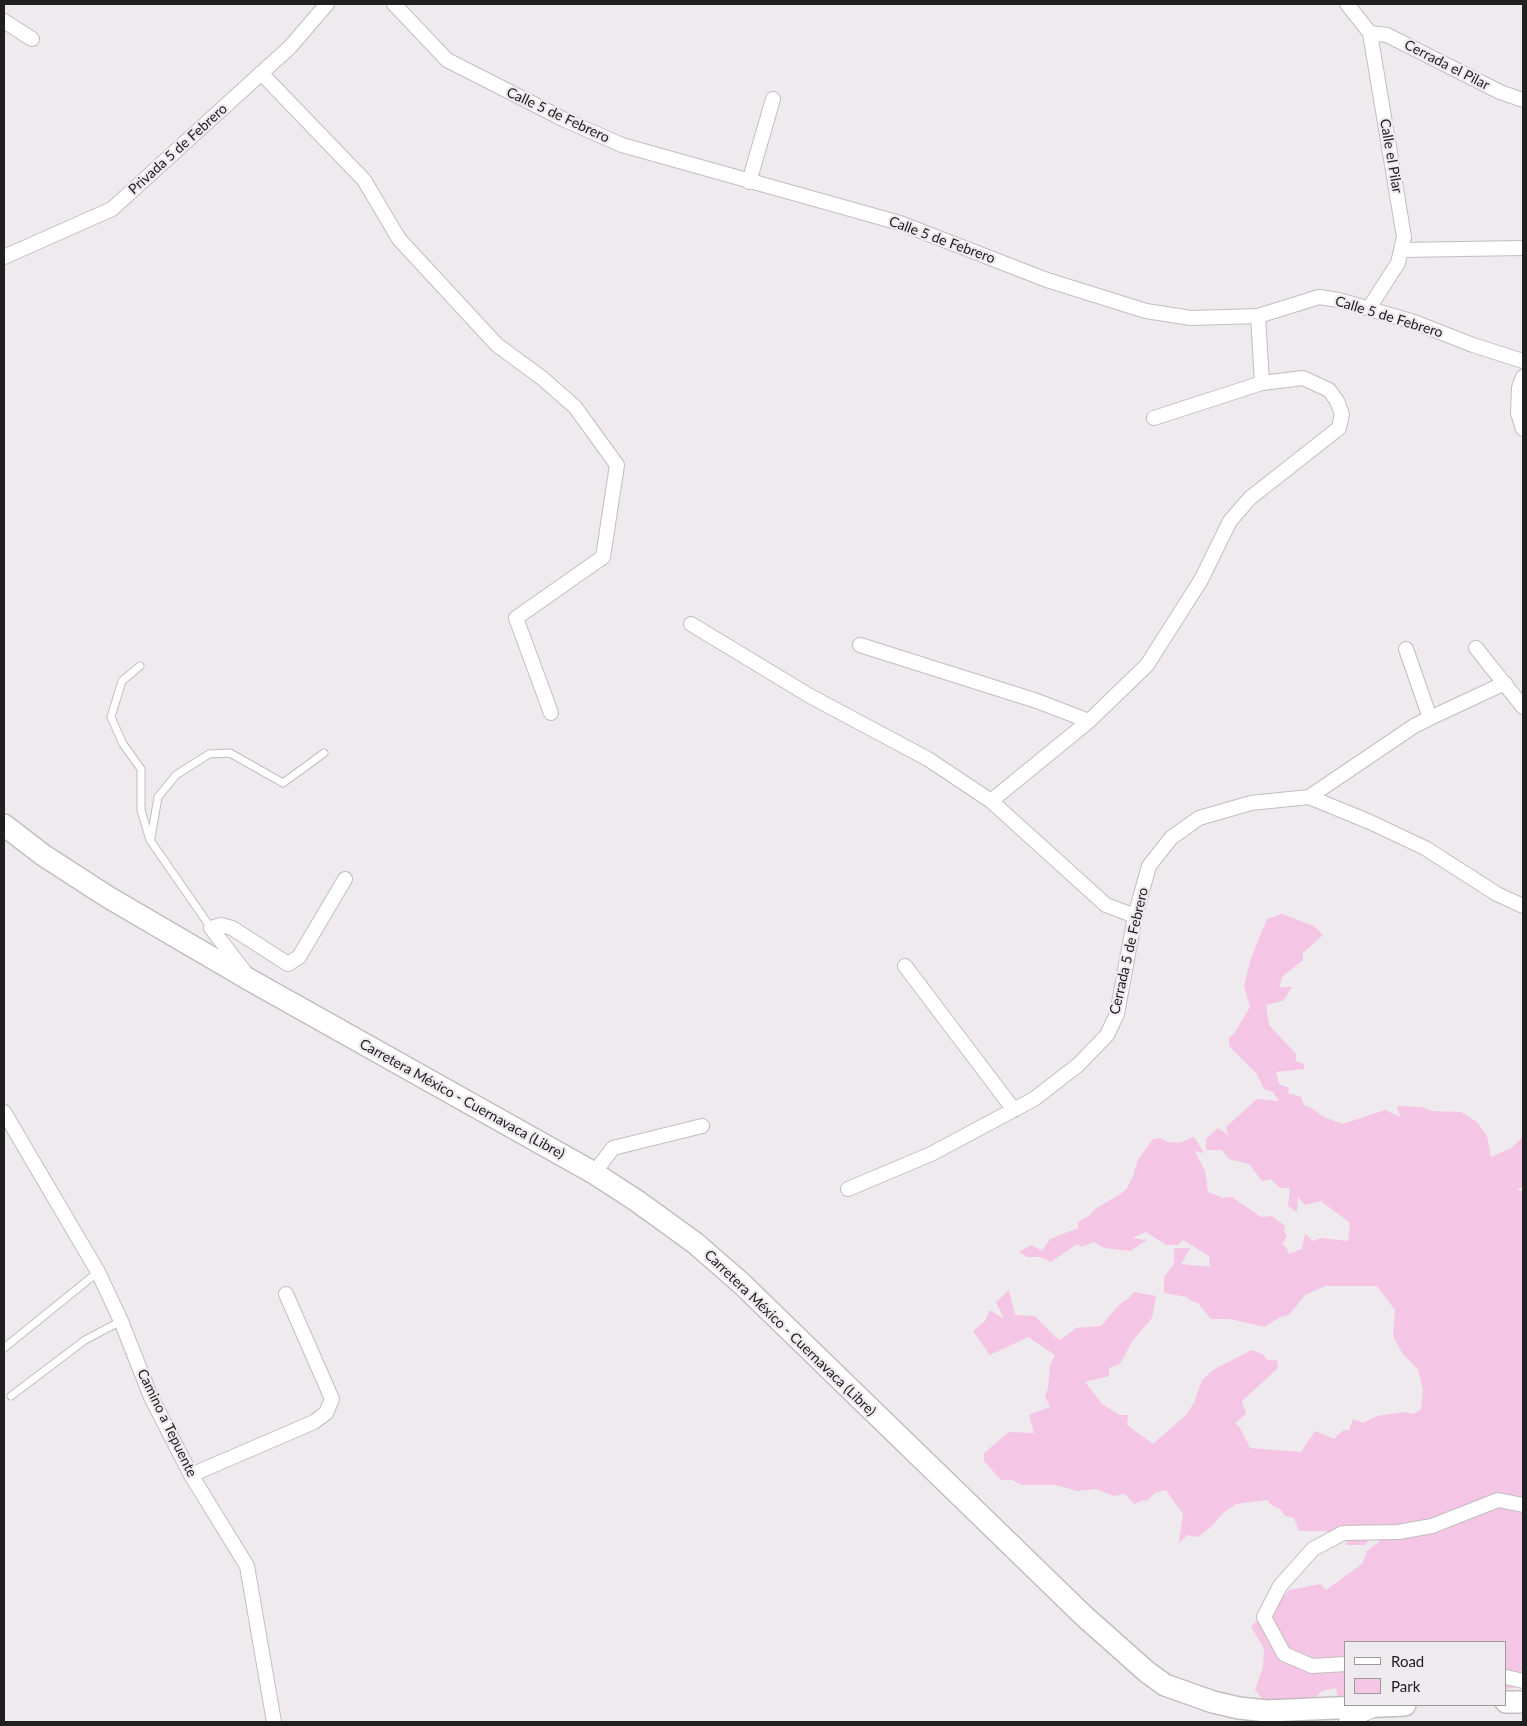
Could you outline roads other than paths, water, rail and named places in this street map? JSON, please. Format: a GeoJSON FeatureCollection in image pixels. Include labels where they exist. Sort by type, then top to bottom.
{"type":"FeatureCollection","features":[{"type":"Feature","properties":{"kind":"main road","name":"Carretera México - Cuernavaca (Libre)"},"geometry":{"type":"LineString","coordinates":[[4,825],[43,855],[108,897],[250,980],[594,1173],[637,1200],[695,1243],[741,1283],[1084,1616],[1165,1686],[1213,1702],[1239,1708],[1267,1710],[1381,1706]]}},
{"type":"Feature","properties":{"kind":"main road"},"geometry":{"type":"LineString","coordinates":[[1507,1702],[1523,1702]]}},
{"type":"Feature","properties":{"kind":"street","name":"Privada 5 de Febrero"},"geometry":{"type":"LineString","coordinates":[[4,257],[112,209],[290,47],[327,4]]}},
{"type":"Feature","properties":{"kind":"street","name":"Calle 5 de Febrero"},"geometry":{"type":"LineString","coordinates":[[394,4],[447,60],[565,120],[622,145],[900,223],[1047,280],[1146,311],[1191,318],[1258,316],[1320,297],[1339,300],[1414,322],[1473,345],[1523,361]]}},
{"type":"Feature","properties":{"kind":"street","name":"Calle el Pilar"},"geometry":{"type":"LineString","coordinates":[[1347,4],[1370,33],[1404,237],[1398,263],[1369,308]]}},
{"type":"Feature","properties":{"kind":"street"},"geometry":{"type":"LineString","coordinates":[[4,21],[32,39]]}},
{"type":"Feature","properties":{"kind":"street","name":"Cerrada el Pilar"},"geometry":{"type":"LineString","coordinates":[[1370,33],[1387,35],[1500,92],[1523,100]]}},
{"type":"Feature","properties":{"kind":"street"},"geometry":{"type":"LineString","coordinates":[[261,73],[364,180],[399,239],[497,345],[542,378],[575,407],[616,466],[603,557],[516,618],[551,713]]}},
{"type":"Feature","properties":{"kind":"street"},"geometry":{"type":"LineString","coordinates":[[749,182],[773,99]]}},
{"type":"Feature","properties":{"kind":"street"},"geometry":{"type":"LineString","coordinates":[[1401,250],[1523,248]]}},
{"type":"Feature","properties":{"kind":"street"},"geometry":{"type":"LineString","coordinates":[[1258,316],[1262,383]]}},
{"type":"Feature","properties":{"kind":"street"},"geometry":{"type":"LineString","coordinates":[[1523,377],[1519,388],[1518,412],[1523,429]]}},
{"type":"Feature","properties":{"kind":"street"},"geometry":{"type":"LineString","coordinates":[[991,802],[1089,721],[1147,665],[1201,580],[1230,521],[1250,498],[1339,428],[1342,414],[1337,401],[1329,390],[1303,378],[1262,383],[1154,418]]}},
{"type":"Feature","properties":{"kind":"street"},"geometry":{"type":"LineString","coordinates":[[691,624],[810,696],[928,759],[991,802],[1106,905],[1135,916]]}},
{"type":"Feature","properties":{"kind":"street"},"geometry":{"type":"LineString","coordinates":[[860,645],[1037,701],[1089,721]]}},
{"type":"Feature","properties":{"kind":"street"},"geometry":{"type":"LineString","coordinates":[[1476,648],[1523,706]]}},
{"type":"Feature","properties":{"kind":"street"},"geometry":{"type":"LineString","coordinates":[[1406,649],[1430,718]]}},
{"type":"Feature","properties":{"kind":"street"},"geometry":{"type":"LineString","coordinates":[[1309,797],[1430,718],[1505,683]]}},
{"type":"Feature","properties":{"kind":"street","name":"Cerrada 5 de Febrero"},"geometry":{"type":"LineString","coordinates":[[848,1189],[931,1154],[1034,1099],[1078,1065],[1107,1035],[1117,1014],[1135,916],[1149,866],[1171,838],[1199,818],[1251,803],[1309,797],[1370,822],[1425,848],[1497,894],[1523,906]]}},
{"type":"Feature","properties":{"kind":"street"},"geometry":{"type":"LineString","coordinates":[[250,980],[210,928],[221,925],[232,928],[288,964],[299,957],[345,879]]}},
{"type":"Feature","properties":{"kind":"street"},"geometry":{"type":"LineString","coordinates":[[905,966],[1014,1110]]}},
{"type":"Feature","properties":{"kind":"street","name":"Camino a Tepuente"},"geometry":{"type":"LineString","coordinates":[[4,1112],[98,1272],[121,1321],[151,1397],[191,1475],[248,1566],[274,1722]]}},
{"type":"Feature","properties":{"kind":"street"},"geometry":{"type":"LineString","coordinates":[[594,1173],[613,1148],[702,1126]]}},
{"type":"Feature","properties":{"kind":"street"},"geometry":{"type":"LineString","coordinates":[[191,1475],[314,1422],[326,1413],[332,1399],[286,1294]]}},
{"type":"Feature","properties":{"kind":"street"},"geometry":{"type":"LineString","coordinates":[[1344,1664],[1312,1666],[1284,1654],[1264,1617],[1280,1586],[1313,1549],[1343,1532],[1398,1532],[1432,1526],[1498,1500],[1523,1505]]}},
{"type":"Feature","properties":{"kind":"street"},"geometry":{"type":"LineString","coordinates":[[1507,1677],[1523,1681]]}},
{"type":"Feature","properties":{"kind":"street"},"geometry":{"type":"LineString","coordinates":[[1346,1722],[1381,1706]]}},
{"type":"Feature","properties":{"kind":"lane"},"geometry":{"type":"LineString","coordinates":[[140,666],[122,681],[111,717],[123,744],[141,769],[140,810],[150,840],[210,928]]}},
{"type":"Feature","properties":{"kind":"lane"},"geometry":{"type":"LineString","coordinates":[[150,840],[158,797],[176,775],[209,754],[230,753],[283,783],[324,753]]}},
{"type":"Feature","properties":{"kind":"lane"},"geometry":{"type":"LineString","coordinates":[[4,1348],[98,1272]]}},
{"type":"Feature","properties":{"kind":"lane"},"geometry":{"type":"LineString","coordinates":[[11,1396],[85,1340],[121,1321]]}}]}
